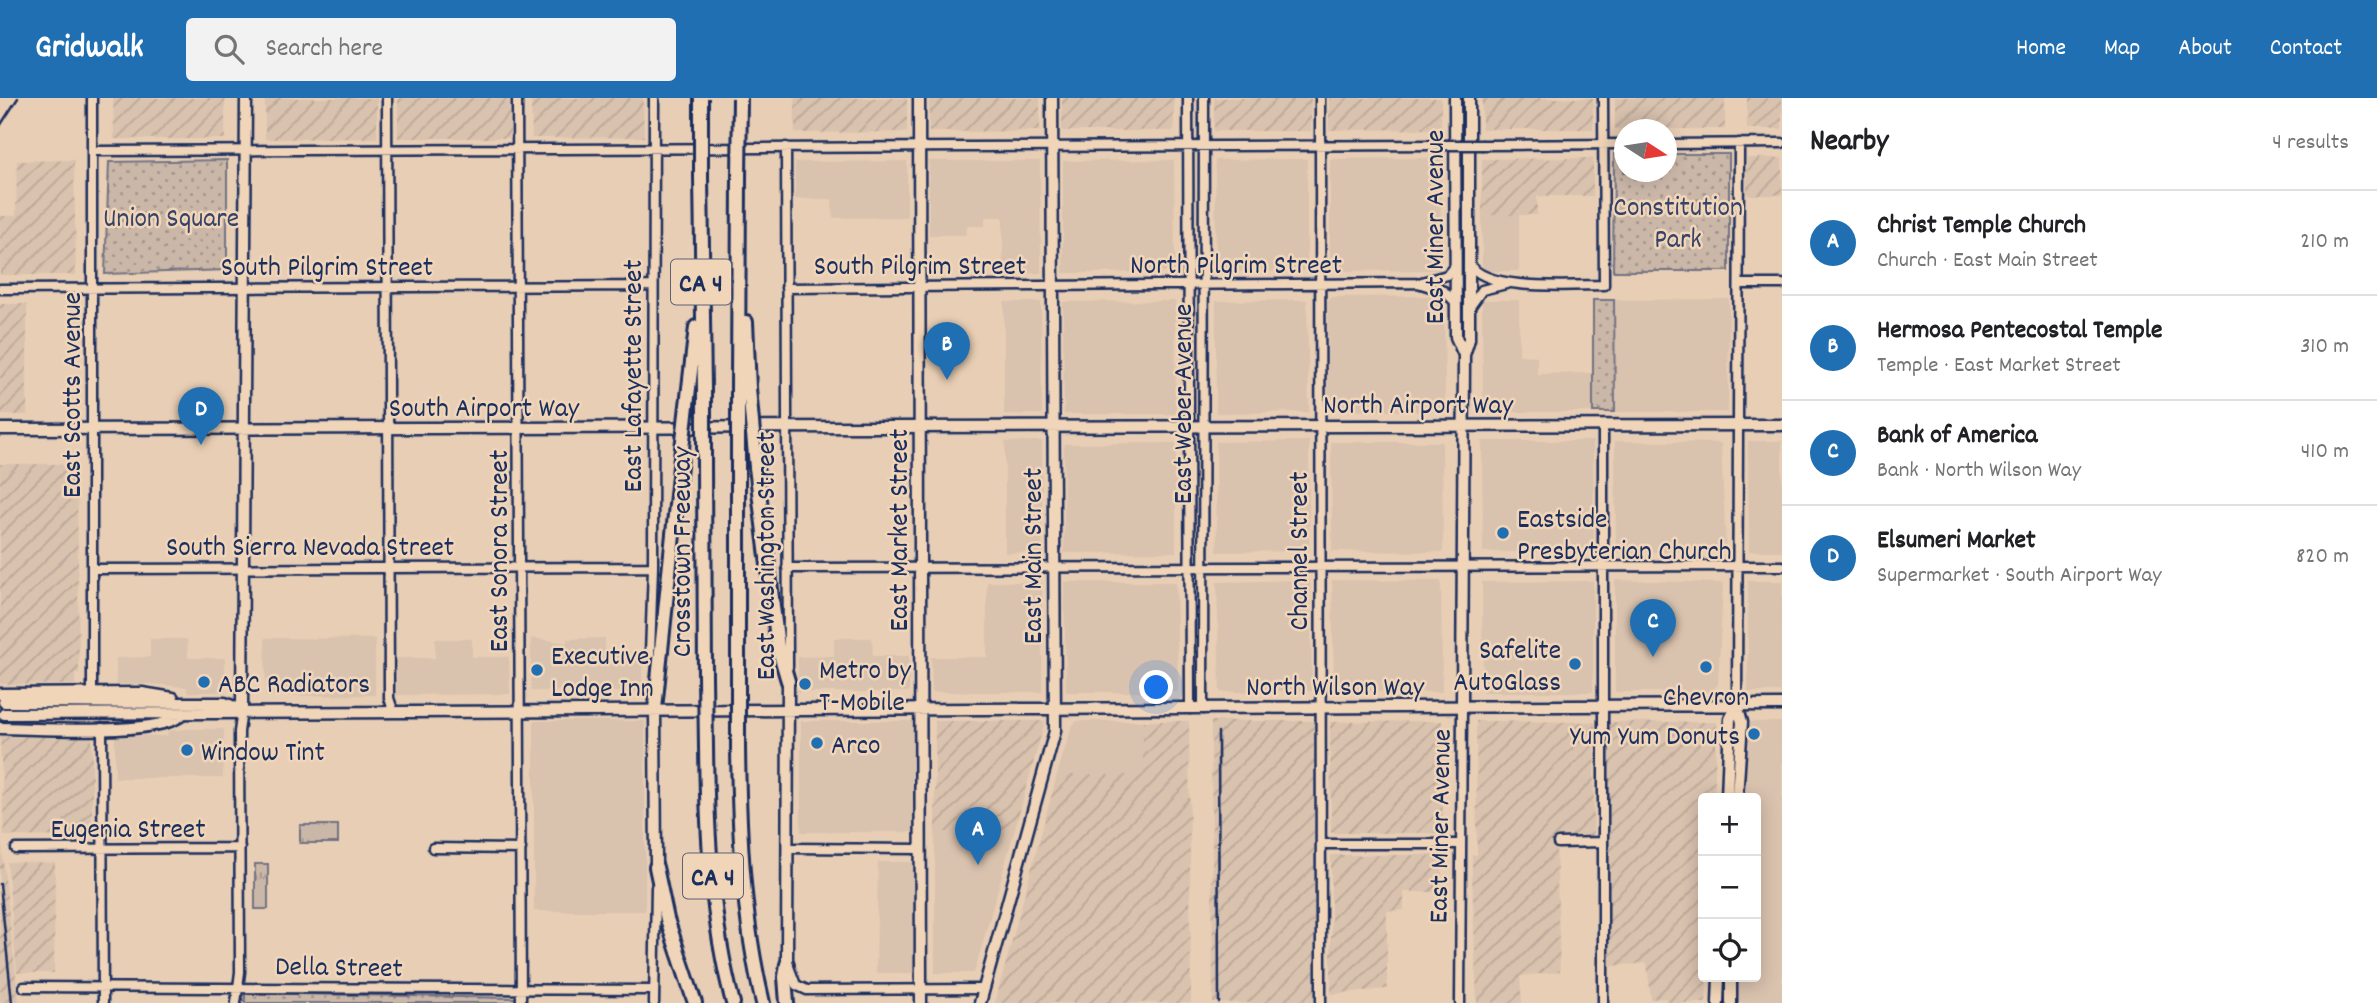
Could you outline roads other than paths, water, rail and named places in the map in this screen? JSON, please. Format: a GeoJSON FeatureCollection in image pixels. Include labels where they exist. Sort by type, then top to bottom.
{"type":"FeatureCollection","features":[{"type":"Feature","properties":{"kind":"highway","name":"Crosstown Freeway"},"geometry":{"type":"LineString","coordinates":[[701,98],[706,747],[710,847],[718,922],[733,1003]]}},
{"type":"Feature","properties":{"kind":"highway","name":"CA 4"},"geometry":{"type":"LineString","coordinates":[[740,98],[739,274],[744,388]]}},
{"type":"Feature","properties":{"kind":"highway"},"geometry":{"type":"LineString","coordinates":[[655,709],[701,281]]}},
{"type":"Feature","properties":{"kind":"highway","name":"Crosstown Freeway"},"geometry":{"type":"LineString","coordinates":[[744,388],[738,467],[738,747],[743,864],[763,1003]]}},
{"type":"Feature","properties":{"kind":"highway"},"geometry":{"type":"LineString","coordinates":[[744,388],[778,647],[788,681]]}},
{"type":"Feature","properties":{"kind":"highway"},"geometry":{"type":"LineString","coordinates":[[656,867],[667,919],[695,1003]]}},
{"type":"Feature","properties":{"kind":"highway"},"geometry":{"type":"LineString","coordinates":[[787,964],[787,1003]]}},
{"type":"Feature","properties":{"kind":"main road"},"geometry":{"type":"LineString","coordinates":[[242,710],[246,98]]}},
{"type":"Feature","properties":{"kind":"main road","name":"East Market Street"},"geometry":{"type":"LineString","coordinates":[[919,98],[921,1003]]}},
{"type":"Feature","properties":{"kind":"main road","name":"East Main Street"},"geometry":{"type":"LineString","coordinates":[[980,1003],[1055,731],[1052,98]]}},
{"type":"Feature","properties":{"kind":"main road","name":"East Miner Avenue"},"geometry":{"type":"LineString","coordinates":[[1455,98],[1456,337],[1464,355]]}},
{"type":"Feature","properties":{"kind":"main road","name":"East Miner Avenue"},"geometry":{"type":"LineString","coordinates":[[1462,707],[1464,355],[1469,338],[1469,98]]}},
{"type":"Feature","properties":{"kind":"main road","name":"North Airport Way"},"geometry":{"type":"LineString","coordinates":[[1053,427],[1205,424],[1782,425]]}},
{"type":"Feature","properties":{"kind":"main road","name":"South Airport Way"},"geometry":{"type":"LineString","coordinates":[[0,429],[1053,427]]}},
{"type":"Feature","properties":{"kind":"main road","name":"East Washington Street"},"geometry":{"type":"LineString","coordinates":[[787,964],[788,681]]}},
{"type":"Feature","properties":{"kind":"main road"},"geometry":{"type":"LineString","coordinates":[[2,698],[92,692],[152,693],[183,703]]}},
{"type":"Feature","properties":{"kind":"main road"},"geometry":{"type":"LineString","coordinates":[[2,698],[225,703],[242,710]]}},
{"type":"Feature","properties":{"kind":"main road","name":"North Wilson Way"},"geometry":{"type":"LineString","coordinates":[[242,710],[1203,709],[1605,704],[1782,705]]}},
{"type":"Feature","properties":{"kind":"main road"},"geometry":{"type":"LineString","coordinates":[[1727,793],[1730,719],[1737,705]]}},
{"type":"Feature","properties":{"kind":"main road"},"geometry":{"type":"LineString","coordinates":[[1737,705],[1742,722],[1738,793]]}},
{"type":"Feature","properties":{"kind":"main road"},"geometry":{"type":"LineString","coordinates":[[655,709],[656,867]]}},
{"type":"Feature","properties":{"kind":"main road"},"geometry":{"type":"LineString","coordinates":[[4,714],[226,715],[242,710]]}},
{"type":"Feature","properties":{"kind":"main road"},"geometry":{"type":"LineString","coordinates":[[0,728],[149,728],[170,724],[183,714]]}},
{"type":"Feature","properties":{"kind":"main road"},"geometry":{"type":"LineString","coordinates":[[1718,1003],[1720,982]]}},
{"type":"Feature","properties":{"kind":"main road"},"geometry":{"type":"LineString","coordinates":[[1731,982],[1731,1003]]}},
{"type":"Feature","properties":{"kind":"street","name":"East Scotts Avenue"},"geometry":{"type":"LineString","coordinates":[[92,98],[92,692]]}},
{"type":"Feature","properties":{"kind":"street"},"geometry":{"type":"LineString","coordinates":[[387,98],[389,698],[393,710]]}},
{"type":"Feature","properties":{"kind":"street","name":"East Sonora Street"},"geometry":{"type":"LineString","coordinates":[[517,98],[520,288],[521,1003]]}},
{"type":"Feature","properties":{"kind":"street","name":"East Lafayette Street"},"geometry":{"type":"LineString","coordinates":[[650,654],[653,568],[654,98]]}},
{"type":"Feature","properties":{"kind":"street","name":"East Weber Avenue"},"geometry":{"type":"LineString","coordinates":[[1188,98],[1190,709]]}},
{"type":"Feature","properties":{"kind":"street","name":"East Weber Avenue"},"geometry":{"type":"LineString","coordinates":[[1203,709],[1204,98]]}},
{"type":"Feature","properties":{"kind":"street","name":"Channel Street"},"geometry":{"type":"LineString","coordinates":[[1320,98],[1321,1003]]}},
{"type":"Feature","properties":{"kind":"street"},"geometry":{"type":"LineString","coordinates":[[1469,264],[1478,275],[1508,283],[1604,285],[1604,98]]}},
{"type":"Feature","properties":{"kind":"street"},"geometry":{"type":"LineString","coordinates":[[1737,705],[1739,143]]}},
{"type":"Feature","properties":{"kind":"street"},"geometry":{"type":"LineString","coordinates":[[1677,144],[1782,143]]}},
{"type":"Feature","properties":{"kind":"street"},"geometry":{"type":"LineString","coordinates":[[93,151],[1614,144]]}},
{"type":"Feature","properties":{"kind":"street","name":"East Washington Street"},"geometry":{"type":"LineString","coordinates":[[786,147],[788,681]]}},
{"type":"Feature","properties":{"kind":"street","name":"North Pilgrim Street"},"geometry":{"type":"LineString","coordinates":[[1053,287],[1418,283],[1448,274],[1456,264]]}},
{"type":"Feature","properties":{"kind":"street","name":"North Pilgrim Street"},"geometry":{"type":"LineString","coordinates":[[1418,283],[1444,291],[1456,303]]}},
{"type":"Feature","properties":{"kind":"street"},"geometry":{"type":"LineString","coordinates":[[1469,307],[1482,290],[1508,283]]}},
{"type":"Feature","properties":{"kind":"street"},"geometry":{"type":"LineString","coordinates":[[1739,284],[1782,284]]}},
{"type":"Feature","properties":{"kind":"street","name":"South Pilgrim Street"},"geometry":{"type":"LineString","coordinates":[[0,289],[653,286]]}},
{"type":"Feature","properties":{"kind":"street","name":"South Pilgrim Street"},"geometry":{"type":"LineString","coordinates":[[786,288],[1053,287]]}},
{"type":"Feature","properties":{"kind":"street"},"geometry":{"type":"LineString","coordinates":[[1603,425],[1603,1003]]}},
{"type":"Feature","properties":{"kind":"street"},"geometry":{"type":"LineString","coordinates":[[787,568],[1782,566]]}},
{"type":"Feature","properties":{"kind":"street","name":"South Sierra Nevada Street"},"geometry":{"type":"LineString","coordinates":[[93,569],[653,568]]}},
{"type":"Feature","properties":{"kind":"street","name":"East Miner Avenue"},"geometry":{"type":"LineString","coordinates":[[1460,1003],[1462,707]]}},
{"type":"Feature","properties":{"kind":"street"},"geometry":{"type":"LineString","coordinates":[[236,1003],[242,710]]}},
{"type":"Feature","properties":{"kind":"street"},"geometry":{"type":"LineString","coordinates":[[102,728],[103,1003]]}},
{"type":"Feature","properties":{"kind":"street"},"geometry":{"type":"LineString","coordinates":[[1558,842],[1603,842]]}},
{"type":"Feature","properties":{"kind":"street"},"geometry":{"type":"LineString","coordinates":[[1321,844],[1461,844]]}},
{"type":"Feature","properties":{"kind":"street","name":"Eugenia Street"},"geometry":{"type":"LineString","coordinates":[[16,849],[240,848]]}},
{"type":"Feature","properties":{"kind":"street"},"geometry":{"type":"LineString","coordinates":[[433,848],[521,849]]}},
{"type":"Feature","properties":{"kind":"street"},"geometry":{"type":"LineString","coordinates":[[788,848],[920,849]]}},
{"type":"Feature","properties":{"kind":"street"},"geometry":{"type":"LineString","coordinates":[[654,1003],[656,867]]}},
{"type":"Feature","properties":{"kind":"street"},"geometry":{"type":"LineString","coordinates":[[787,964],[796,985],[807,990],[983,989]]}},
{"type":"Feature","properties":{"kind":"street","name":"Della Street"},"geometry":{"type":"LineString","coordinates":[[24,986],[654,990]]}},
{"type":"Feature","properties":{"kind":"railway"},"geometry":{"type":"LineString","coordinates":[[0,126],[18,98]]}},
{"type":"Feature","properties":{"kind":"railway"},"geometry":{"type":"LineString","coordinates":[[1218,732],[1219,1003]]}},
{"type":"Feature","properties":{"kind":"railway"},"geometry":{"type":"LineString","coordinates":[[0,884],[12,1003]]}},
{"type":"Feature","properties":{"kind":"place","name":"Hermosa Pentecostal Temple"},"geometry":{"type":"Point","coordinates":[947,380]}},
{"type":"Feature","properties":{"kind":"place","name":"Elsumeri Market"},"geometry":{"type":"Point","coordinates":[201,445]}},
{"type":"Feature","properties":{"kind":"place","name":"Eastside Presbyterian Church"},"geometry":{"type":"Point","coordinates":[1503,533]}},
{"type":"Feature","properties":{"kind":"place","name":"Bank of America"},"geometry":{"type":"Point","coordinates":[1653,657]}},
{"type":"Feature","properties":{"kind":"place","name":"Safelite AutoGlass"},"geometry":{"type":"Point","coordinates":[1575,664]}},
{"type":"Feature","properties":{"kind":"place","name":"Chevron"},"geometry":{"type":"Point","coordinates":[1706,667]}},
{"type":"Feature","properties":{"kind":"place","name":"Executive Lodge Inn"},"geometry":{"type":"Point","coordinates":[537,670]}},
{"type":"Feature","properties":{"kind":"place","name":"ABC Radiators"},"geometry":{"type":"Point","coordinates":[204,682]}},
{"type":"Feature","properties":{"kind":"place","name":"Metro by T-Mobile"},"geometry":{"type":"Point","coordinates":[805,684]}},
{"type":"Feature","properties":{"kind":"place","name":"Yum Yum Donuts"},"geometry":{"type":"Point","coordinates":[1754,734]}},
{"type":"Feature","properties":{"kind":"place","name":"Arco"},"geometry":{"type":"Point","coordinates":[817,743]}},
{"type":"Feature","properties":{"kind":"place","name":"Window Tint"},"geometry":{"type":"Point","coordinates":[187,750]}},
{"type":"Feature","properties":{"kind":"place","name":"Christ Temple Church"},"geometry":{"type":"Point","coordinates":[978,865]}},
{"type":"Feature","properties":{"kind":"park label","name":"Union Square"},"geometry":{"type":"Point","coordinates":[171,216]}},
{"type":"Feature","properties":{"kind":"park label","name":"Constitution Park"},"geometry":{"type":"Point","coordinates":[1678,221]}}]}
